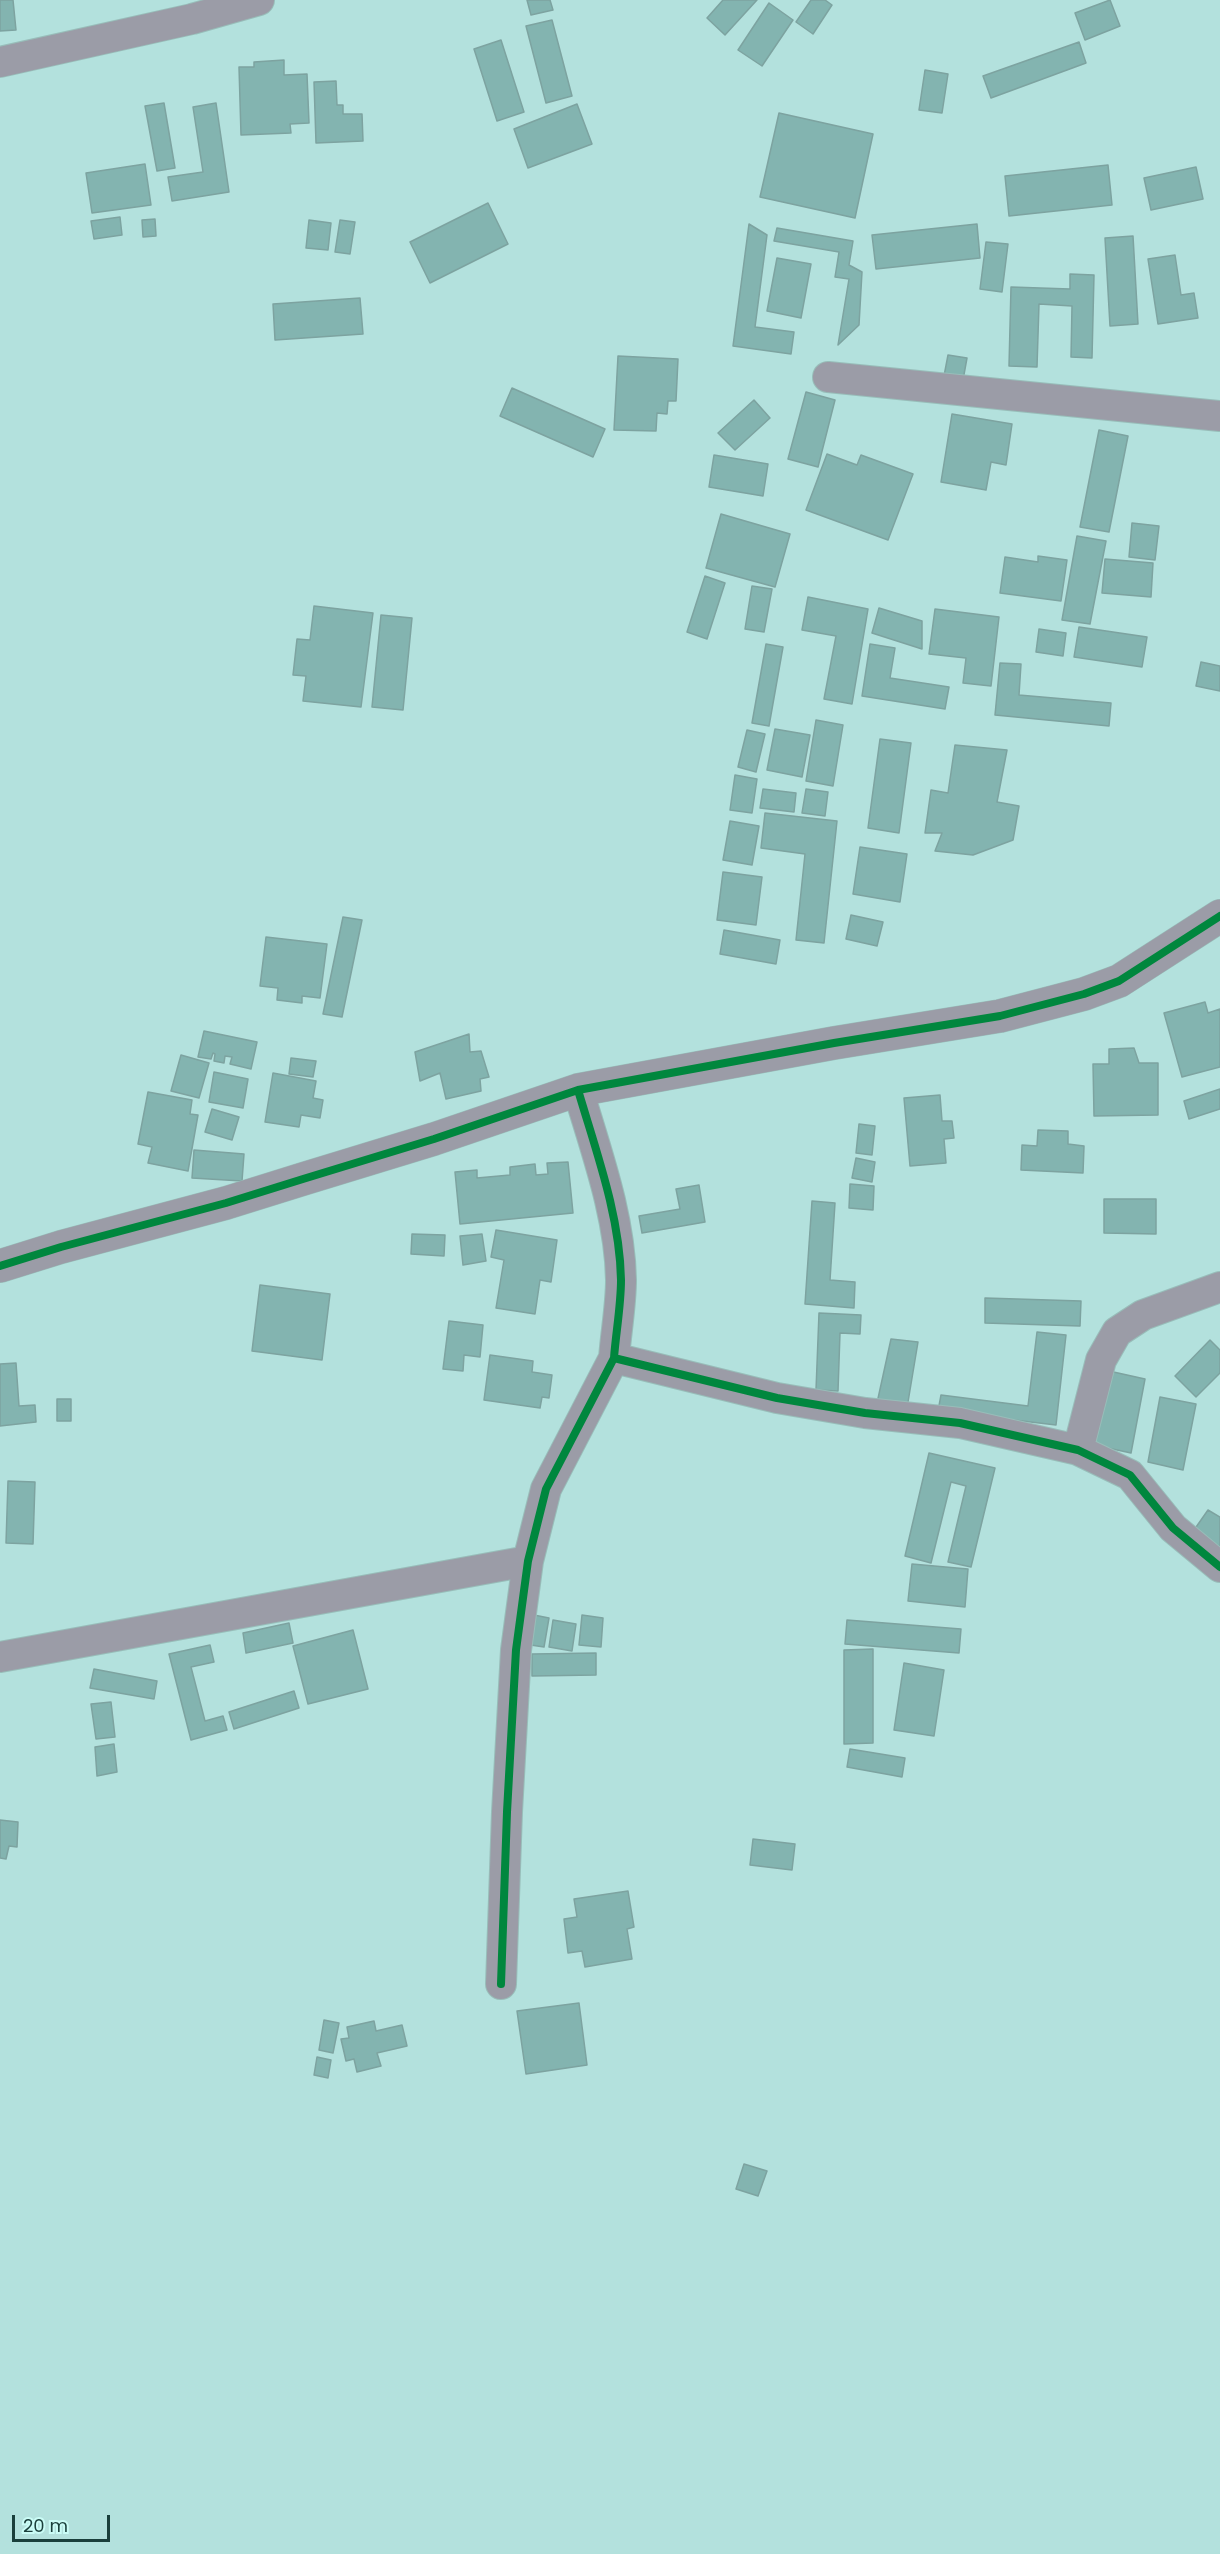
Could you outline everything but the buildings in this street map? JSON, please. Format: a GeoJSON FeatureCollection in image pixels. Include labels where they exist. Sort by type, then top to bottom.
{"type":"FeatureCollection","features":[{"type":"Feature","properties":{"kind":"street"},"geometry":{"type":"LineString","coordinates":[[0,62],[192,19],[258,0]]}},
{"type":"Feature","properties":{"kind":"street"},"geometry":{"type":"LineString","coordinates":[[828,377],[1220,416]]}},
{"type":"Feature","properties":{"kind":"street"},"geometry":{"type":"LineString","coordinates":[[0,1266],[61,1246],[270,1190],[434,1139],[578,1090],[1036,1008],[1119,981],[1220,916]]}},
{"type":"Feature","properties":{"kind":"street"},"geometry":{"type":"LineString","coordinates":[[501,1984],[516,1650],[528,1561],[546,1489],[614,1358],[621,1279],[614,1225],[602,1172],[578,1090]]}},
{"type":"Feature","properties":{"kind":"street"},"geometry":{"type":"LineString","coordinates":[[1078,1450],[1101,1360],[1117,1332],[1143,1315],[1220,1287]]}},
{"type":"Feature","properties":{"kind":"street"},"geometry":{"type":"LineString","coordinates":[[614,1358],[777,1398],[865,1413],[960,1423],[1078,1450],[1130,1475],[1173,1528],[1220,1567]]}},
{"type":"Feature","properties":{"kind":"street"},"geometry":{"type":"LineString","coordinates":[[0,1657],[528,1561]]}},
{"type":"Feature","properties":{"kind":"cycle path"},"geometry":{"type":"LineString","coordinates":[[0,1266],[61,1247],[226,1203],[434,1139],[578,1090],[834,1043],[1000,1016],[1084,994],[1119,981],[1220,916]]}},
{"type":"Feature","properties":{"kind":"cycle path"},"geometry":{"type":"LineString","coordinates":[[578,1090],[606,1184],[620,1256],[620,1299],[614,1358],[777,1398],[865,1413],[960,1423],[1078,1450],[1130,1475],[1173,1528],[1220,1567]]}},
{"type":"Feature","properties":{"kind":"cycle path"},"geometry":{"type":"LineString","coordinates":[[501,1984],[516,1650],[528,1561],[546,1489],[614,1358]]}}]}
